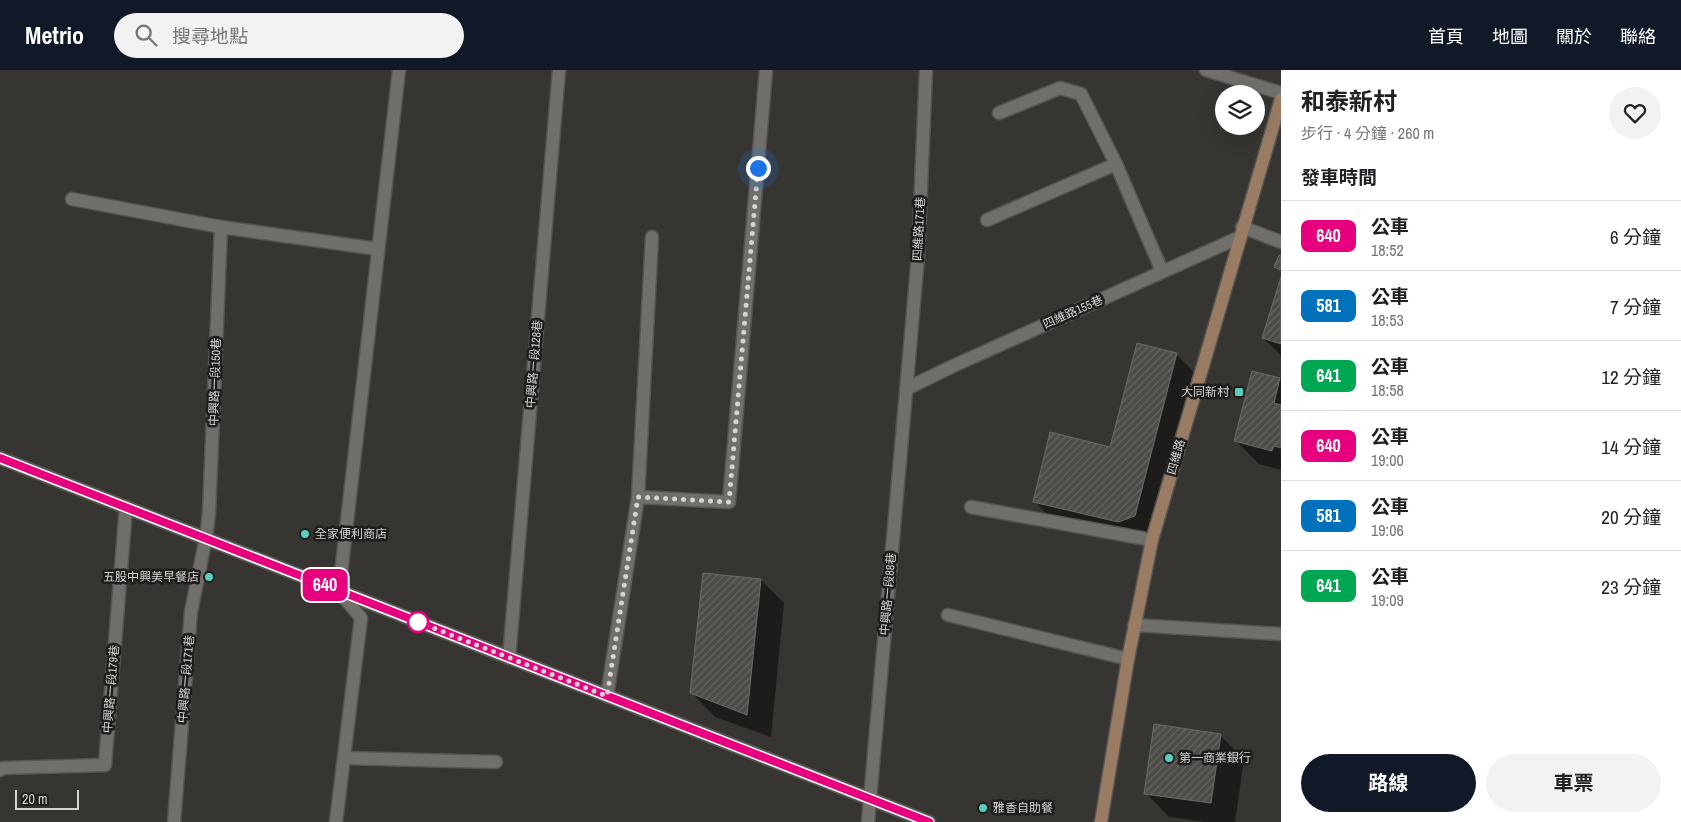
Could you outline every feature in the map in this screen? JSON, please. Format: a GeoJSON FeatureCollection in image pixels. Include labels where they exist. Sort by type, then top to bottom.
{"type":"FeatureCollection","features":[{"type":"Feature","properties":{"kind":"main road","name":"四維路"},"geometry":{"type":"LineString","coordinates":[[1101,822],[1134,625],[1152,540],[1281,99]]}},
{"type":"Feature","properties":{"kind":"street"},"geometry":{"type":"LineString","coordinates":[[336,822],[361,618],[339,591],[399,70]]}},
{"type":"Feature","properties":{"kind":"street","name":"中興路ㄧ段128巷"},"geometry":{"type":"LineString","coordinates":[[509,658],[559,70]]}},
{"type":"Feature","properties":{"kind":"street"},"geometry":{"type":"LineString","coordinates":[[638,497],[729,502],[766,70]]}},
{"type":"Feature","properties":{"kind":"street","name":"四維路171巷"},"geometry":{"type":"LineString","coordinates":[[906,389],[918,256],[926,70]]}},
{"type":"Feature","properties":{"kind":"street"},"geometry":{"type":"LineString","coordinates":[[1206,70],[1281,93]]}},
{"type":"Feature","properties":{"kind":"street"},"geometry":{"type":"LineString","coordinates":[[999,113],[1060,88],[1081,94],[1116,164],[1162,271]]}},
{"type":"Feature","properties":{"kind":"street"},"geometry":{"type":"LineString","coordinates":[[987,220],[1116,164]]}},
{"type":"Feature","properties":{"kind":"street"},"geometry":{"type":"LineString","coordinates":[[72,199],[221,227],[378,249]]}},
{"type":"Feature","properties":{"kind":"street","name":"中興路一段150巷"},"geometry":{"type":"LineString","coordinates":[[206,538],[209,513],[221,227]]}},
{"type":"Feature","properties":{"kind":"street"},"geometry":{"type":"LineString","coordinates":[[1241,232],[1281,242]]}},
{"type":"Feature","properties":{"kind":"street","name":"四維路155巷"},"geometry":{"type":"LineString","coordinates":[[906,389],[1162,271],[1241,232]]}},
{"type":"Feature","properties":{"kind":"street"},"geometry":{"type":"LineString","coordinates":[[607,696],[638,497],[652,236]]}},
{"type":"Feature","properties":{"kind":"street","name":"中興路一段88巷"},"geometry":{"type":"LineString","coordinates":[[868,822],[906,389]]}},
{"type":"Feature","properties":{"kind":"street"},"geometry":{"type":"LineString","coordinates":[[0,458],[929,822]]}},
{"type":"Feature","properties":{"kind":"street","name":"中興路一段179巷"},"geometry":{"type":"LineString","coordinates":[[0,770],[3,768],[105,765],[126,507]]}},
{"type":"Feature","properties":{"kind":"street"},"geometry":{"type":"LineString","coordinates":[[971,507],[1152,540]]}},
{"type":"Feature","properties":{"kind":"street","name":"中興路一段171巷"},"geometry":{"type":"LineString","coordinates":[[174,822],[191,612],[206,538]]}},
{"type":"Feature","properties":{"kind":"street"},"geometry":{"type":"LineString","coordinates":[[948,616],[1128,659]]}},
{"type":"Feature","properties":{"kind":"street"},"geometry":{"type":"LineString","coordinates":[[1134,625],[1281,634]]}},
{"type":"Feature","properties":{"kind":"street"},"geometry":{"type":"LineString","coordinates":[[344,758],[496,762]]}},
{"type":"Feature","properties":{"kind":"building"},"geometry":{"type":"Polygon","coordinates":[[[1279,255],[1281,256],[1281,270],[1274,267],[1279,255]]]}},
{"type":"Feature","properties":{"kind":"building"},"geometry":{"type":"Polygon","coordinates":[[[1281,277],[1281,344],[1262,338],[1281,277]]]}},
{"type":"Feature","properties":{"kind":"building"},"geometry":{"type":"Polygon","coordinates":[[[1137,343],[1177,353],[1135,516],[1118,522],[1033,502],[1050,432],[1110,447],[1137,343]]]}},
{"type":"Feature","properties":{"kind":"building"},"geometry":{"type":"Polygon","coordinates":[[[1252,371],[1280,378],[1274,403],[1281,405],[1281,448],[1274,446],[1272,451],[1234,441],[1252,371]]]}},
{"type":"Feature","properties":{"kind":"building"},"geometry":{"type":"Polygon","coordinates":[[[703,573],[761,579],[747,715],[690,693],[703,573]]]}},
{"type":"Feature","properties":{"kind":"building"},"geometry":{"type":"Polygon","coordinates":[[[1154,724],[1221,734],[1211,803],[1144,794],[1154,724]]]}},
{"type":"Feature","properties":{"kind":"bus line","name":"640"},"geometry":{"type":"LineString","coordinates":[[0,458],[929,822]]}},
{"type":"Feature","properties":{"kind":"place","name":"大同新村"},"geometry":{"type":"Point","coordinates":[1239,392]}},
{"type":"Feature","properties":{"kind":"place","name":"全家便利商店"},"geometry":{"type":"Point","coordinates":[305,534]}},
{"type":"Feature","properties":{"kind":"place","name":"五股中興美早餐店"},"geometry":{"type":"Point","coordinates":[209,577]}},
{"type":"Feature","properties":{"kind":"place","name":"第一商業銀行"},"geometry":{"type":"Point","coordinates":[1169,758]}},
{"type":"Feature","properties":{"kind":"place","name":"雅香自助餐"},"geometry":{"type":"Point","coordinates":[983,808]}},
{"type":"Feature","properties":{"kind":"route"},"geometry":{"type":"LineString","coordinates":[[418,622],[607,696],[638,497],[729,502],[758,168]]}}]}
